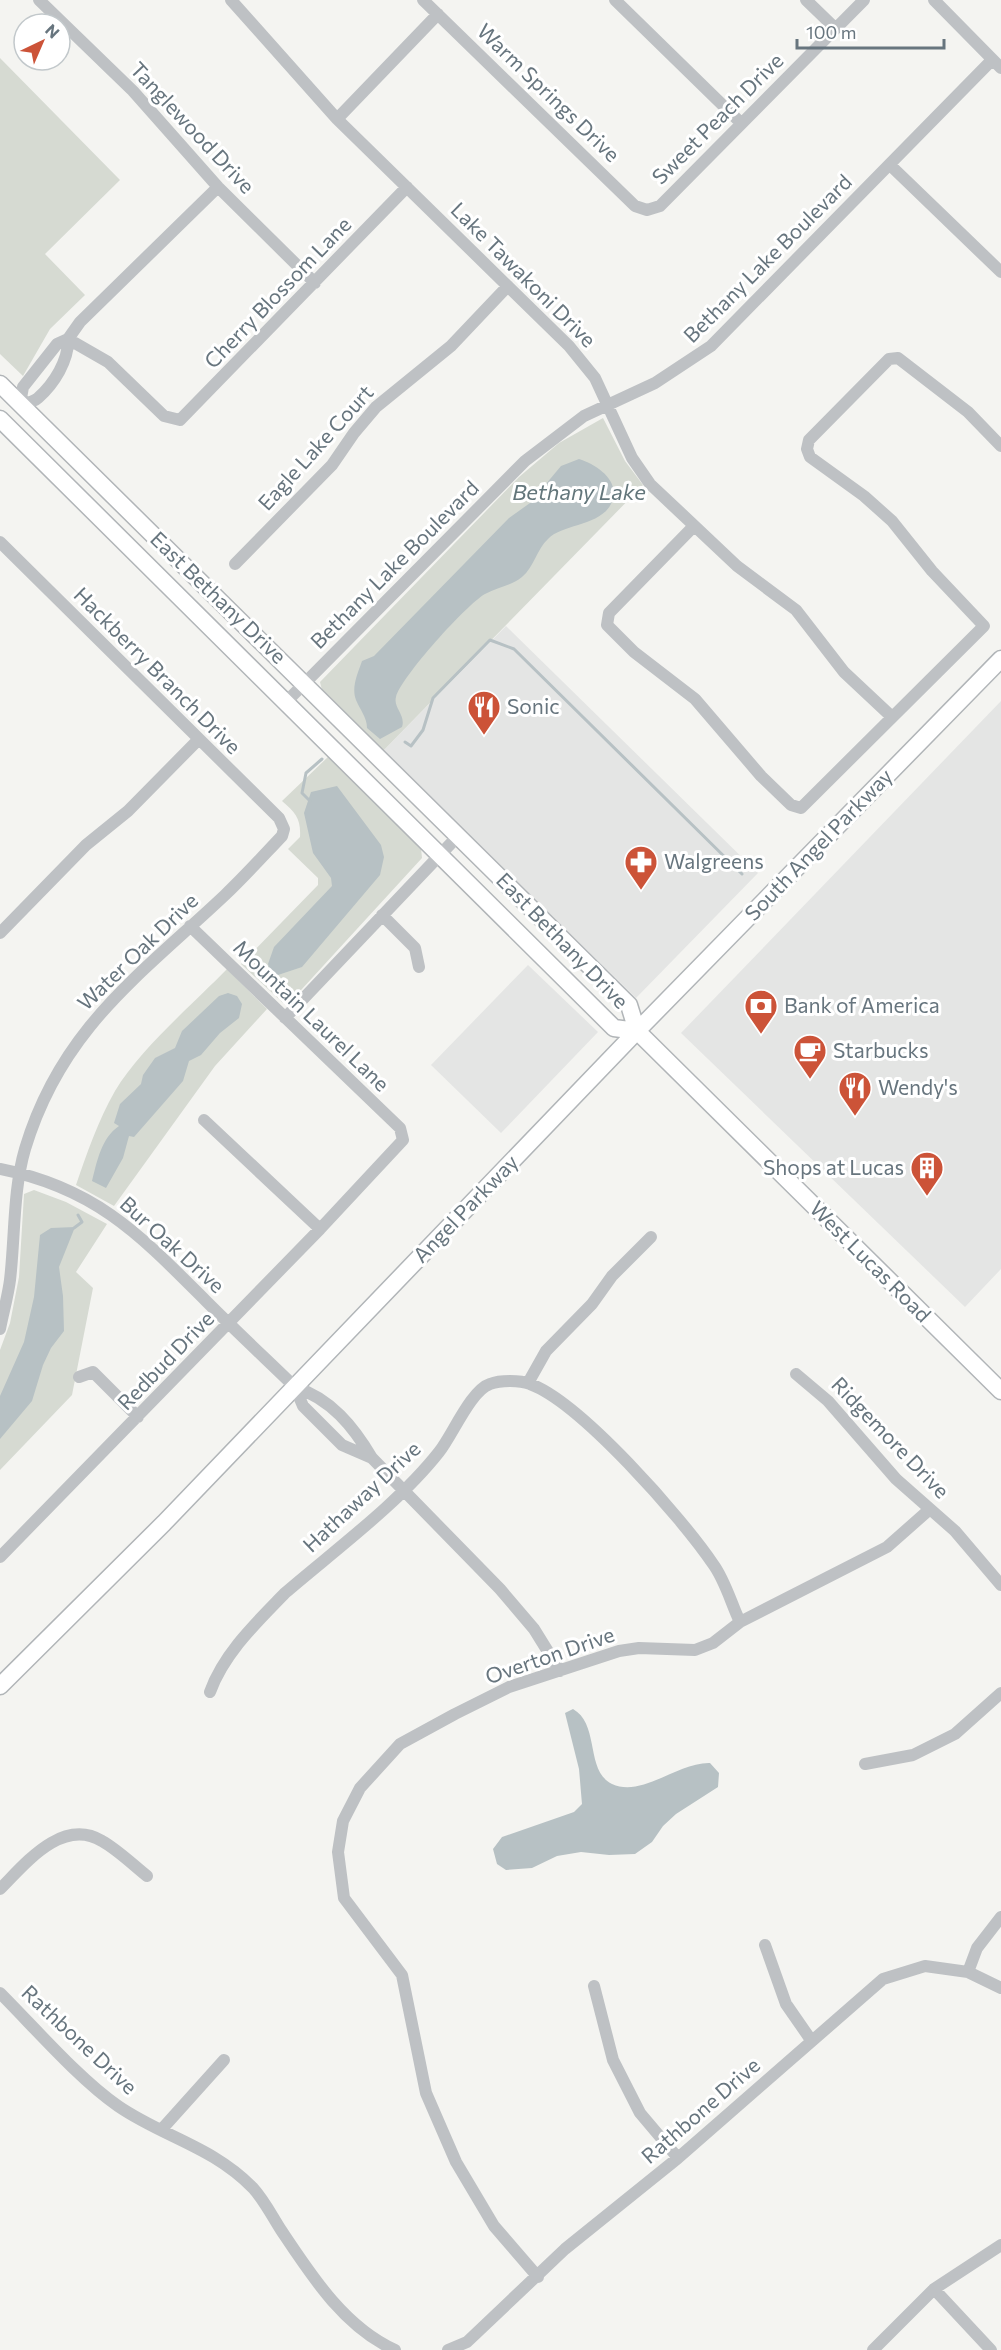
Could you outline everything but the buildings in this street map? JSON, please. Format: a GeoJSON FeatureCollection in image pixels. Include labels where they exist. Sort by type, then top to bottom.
{"type":"FeatureCollection","features":[{"type":"Feature","properties":{"kind":"main road","name":"East Bethany Drive"},"geometry":{"type":"LineString","coordinates":[[0,384],[629,1005],[637,1031],[614,1028],[286,702],[1,424]]}},
{"type":"Feature","properties":{"kind":"main road"},"geometry":{"type":"LineString","coordinates":[[1,424],[20,404]]}},
{"type":"Feature","properties":{"kind":"main road","name":"South Angel Parkway"},"geometry":{"type":"LineString","coordinates":[[637,1031],[1001,659]]}},
{"type":"Feature","properties":{"kind":"main road","name":"Angel Parkway"},"geometry":{"type":"LineString","coordinates":[[0,1686],[164,1523],[637,1031]]}},
{"type":"Feature","properties":{"kind":"main road","name":"West Lucas Road"},"geometry":{"type":"LineString","coordinates":[[637,1031],[1001,1391]]}},
{"type":"Feature","properties":{"kind":"street","name":"Tanglewood Drive"},"geometry":{"type":"LineString","coordinates":[[39,0],[133,91],[218,186],[315,283]]}},
{"type":"Feature","properties":{"kind":"street","name":"Lake Tawakoni Drive"},"geometry":{"type":"LineString","coordinates":[[231,0],[338,119],[569,346],[588,369],[641,472],[736,566],[796,610],[844,672],[892,717]]}},
{"type":"Feature","properties":{"kind":"street","name":"Warm Springs Drive"},"geometry":{"type":"LineString","coordinates":[[423,0],[635,206],[648,210]]}},
{"type":"Feature","properties":{"kind":"street"},"geometry":{"type":"LineString","coordinates":[[615,0],[741,123]]}},
{"type":"Feature","properties":{"kind":"street"},"geometry":{"type":"LineString","coordinates":[[806,0],[835,28]]}},
{"type":"Feature","properties":{"kind":"street","name":"Sweet Peach Drive"},"geometry":{"type":"LineString","coordinates":[[648,210],[660,206],[864,0]]}},
{"type":"Feature","properties":{"kind":"street"},"geometry":{"type":"LineString","coordinates":[[934,0],[997,64]]}},
{"type":"Feature","properties":{"kind":"street"},"geometry":{"type":"LineString","coordinates":[[338,119],[438,14]]}},
{"type":"Feature","properties":{"kind":"street","name":"Bethany Lake Boulevard"},"geometry":{"type":"LineString","coordinates":[[286,702],[525,461],[584,416],[655,383],[711,346],[890,165],[997,64]]}},
{"type":"Feature","properties":{"kind":"street"},"geometry":{"type":"LineString","coordinates":[[890,165],[1001,272]]}},
{"type":"Feature","properties":{"kind":"street"},"geometry":{"type":"LineString","coordinates":[[68,339],[69,352],[49,385],[37,400],[20,404],[23,387],[57,344],[68,339],[80,322],[218,186]]}},
{"type":"Feature","properties":{"kind":"street","name":"Cherry Blossom Lane"},"geometry":{"type":"LineString","coordinates":[[68,339],[108,362],[164,416],[174,421],[185,417],[407,187]]}},
{"type":"Feature","properties":{"kind":"street","name":"Eagle Lake Court"},"geometry":{"type":"LineString","coordinates":[[234,564],[332,465],[376,407],[451,346],[508,286]]}},
{"type":"Feature","properties":{"kind":"street"},"geometry":{"type":"LineString","coordinates":[[694,526],[609,613],[607,625],[634,652],[695,699],[748,762],[791,806],[797,808],[807,805],[984,626],[932,571],[892,521],[808,453],[809,440],[889,359],[898,358],[968,412],[1001,446]]}},
{"type":"Feature","properties":{"kind":"street","name":"Hackberry Branch Drive"},"geometry":{"type":"LineString","coordinates":[[0,542],[279,818],[284,829]]}},
{"type":"Feature","properties":{"kind":"street"},"geometry":{"type":"LineString","coordinates":[[0,933],[86,845],[128,811],[199,740]]}},
{"type":"Feature","properties":{"kind":"street","name":"Water Oak Drive"},"geometry":{"type":"LineString","coordinates":[[0,1329],[10,1282],[20,1173],[25,1149],[51,1083],[78,1038],[126,985],[274,844],[282,836],[284,829]]}},
{"type":"Feature","properties":{"kind":"street"},"geometry":{"type":"LineString","coordinates":[[285,1018],[458,836]]}},
{"type":"Feature","properties":{"kind":"street"},"geometry":{"type":"LineString","coordinates":[[382,915],[415,948],[419,968]]}},
{"type":"Feature","properties":{"kind":"street","name":"Mountain Laurel Lane"},"geometry":{"type":"LineString","coordinates":[[190,926],[400,1128],[403,1136]]}},
{"type":"Feature","properties":{"kind":"street"},"geometry":{"type":"LineString","coordinates":[[204,1120],[320,1229]]}},
{"type":"Feature","properties":{"kind":"street","name":"Redbud Drive"},"geometry":{"type":"LineString","coordinates":[[0,1557],[402,1144],[403,1136]]}},
{"type":"Feature","properties":{"kind":"street","name":"Bur Oak Drive"},"geometry":{"type":"LineString","coordinates":[[0,1169],[20,1173],[67,1189],[113,1215],[149,1245],[295,1387]]}},
{"type":"Feature","properties":{"kind":"street"},"geometry":{"type":"LineString","coordinates":[[651,1237],[620,1268],[592,1304],[546,1351],[528,1383],[549,1394],[586,1424],[620,1456],[685,1526],[715,1566],[740,1622]]}},
{"type":"Feature","properties":{"kind":"street"},"geometry":{"type":"LineString","coordinates":[[79,1377],[93,1372],[138,1417]]}},
{"type":"Feature","properties":{"kind":"street","name":"Ridgemore Drive"},"geometry":{"type":"LineString","coordinates":[[796,1374],[828,1401],[896,1479],[955,1531],[1001,1585]]}},
{"type":"Feature","properties":{"kind":"street","name":"Hathaway Drive"},"geometry":{"type":"LineString","coordinates":[[210,1692],[223,1664],[264,1615],[285,1593],[426,1468],[445,1445],[481,1390],[490,1384],[528,1383]]}},
{"type":"Feature","properties":{"kind":"street"},"geometry":{"type":"LineString","coordinates":[[295,1387],[303,1406],[342,1445],[372,1458]]}},
{"type":"Feature","properties":{"kind":"street"},"geometry":{"type":"LineString","coordinates":[[295,1387],[316,1394],[357,1432],[372,1458],[500,1588],[534,1629],[560,1671]]}},
{"type":"Feature","properties":{"kind":"street","name":"Overton Drive"},"geometry":{"type":"LineString","coordinates":[[538,2277],[494,2226],[456,2162],[426,2093],[402,1975],[344,1898],[338,1852],[343,1821],[360,1788],[400,1744],[509,1687],[619,1651],[639,1648],[695,1650],[713,1643],[740,1622],[887,1546],[930,1509]]}},
{"type":"Feature","properties":{"kind":"street"},"geometry":{"type":"LineString","coordinates":[[865,1764],[914,1755],[955,1734],[1001,1693]]}},
{"type":"Feature","properties":{"kind":"street"},"geometry":{"type":"LineString","coordinates":[[0,1889],[50,1842],[66,1836],[84,1835],[101,1839],[147,1876]]}},
{"type":"Feature","properties":{"kind":"street"},"geometry":{"type":"LineString","coordinates":[[968,1972],[977,1948],[1001,1917]]}},
{"type":"Feature","properties":{"kind":"street"},"geometry":{"type":"LineString","coordinates":[[765,1945],[786,2004],[812,2040]]}},
{"type":"Feature","properties":{"kind":"street","name":"Rathbone Drive"},"geometry":{"type":"LineString","coordinates":[[448,2350],[467,2342],[565,2249],[678,2158],[883,1979],[925,1966],[968,1972],[1001,1988]]}},
{"type":"Feature","properties":{"kind":"street"},"geometry":{"type":"LineString","coordinates":[[594,1986],[613,2060],[640,2113],[678,2158]]}},
{"type":"Feature","properties":{"kind":"street","name":"Rathbone Drive"},"geometry":{"type":"LineString","coordinates":[[0,1993],[118,2106],[205,2151],[231,2168],[255,2190],[296,2252],[337,2306],[372,2340],[395,2350]]}},
{"type":"Feature","properties":{"kind":"street"},"geometry":{"type":"LineString","coordinates":[[162,2129],[224,2060]]}},
{"type":"Feature","properties":{"kind":"street"},"geometry":{"type":"LineString","coordinates":[[873,2350],[934,2289],[1001,2245]]}},
{"type":"Feature","properties":{"kind":"street"},"geometry":{"type":"LineString","coordinates":[[934,2289],[991,2350]]}},
{"type":"Feature","properties":{"kind":"shaded area"},"geometry":{"type":"Polygon","coordinates":[[[0,58],[120,180],[45,254],[85,295],[50,329],[23,376],[0,354],[0,58]]]}},
{"type":"Feature","properties":{"kind":"shaded area"},"geometry":{"type":"Polygon","coordinates":[[[603,418],[625,461],[643,485],[383,751],[322,690],[320,682],[519,477],[559,443],[603,418]]]}},
{"type":"Feature","properties":{"kind":"shaded area"},"geometry":{"type":"Polygon","coordinates":[[[506,626],[758,873],[636,998],[383,751],[506,626]]]}},
{"type":"Feature","properties":{"kind":"shaded area"},"geometry":{"type":"Polygon","coordinates":[[[1001,701],[1001,1269],[965,1307],[681,1033],[1001,701]]]}},
{"type":"Feature","properties":{"kind":"shaded area"},"geometry":{"type":"Polygon","coordinates":[[[329,756],[421,848],[422,858],[291,1001],[283,1003],[241,964],[318,885],[318,878],[288,849],[300,837],[300,825],[294,813],[282,801],[329,756]]]}},
{"type":"Feature","properties":{"kind":"shaded area"},"geometry":{"type":"Polygon","coordinates":[[[528,965],[598,1032],[501,1133],[431,1065],[528,965]]]}},
{"type":"Feature","properties":{"kind":"shaded area"},"geometry":{"type":"Polygon","coordinates":[[[227,969],[267,1009],[215,1066],[114,1206],[76,1185],[103,1114],[126,1075],[152,1043],[227,969]]]}},
{"type":"Feature","properties":{"kind":"shaded area"},"geometry":{"type":"Polygon","coordinates":[[[34,1190],[66,1202],[107,1224],[76,1272],[93,1288],[72,1395],[0,1470],[0,1350],[10,1323],[19,1277],[24,1194],[34,1190]]]}},
{"type":"Feature","properties":{"kind":"water","name":"Bethany Lake"},"geometry":{"type":"Polygon","coordinates":[[[579,459],[594,465],[611,482],[614,496],[611,504],[598,517],[554,534],[544,543],[530,568],[522,577],[485,594],[464,612],[422,658],[401,687],[396,697],[396,705],[402,719],[402,727],[380,739],[367,728],[365,717],[355,695],[356,680],[362,661],[374,656],[509,518],[530,503],[561,466],[579,459]]]}},
{"type":"Feature","properties":{"kind":"water"},"geometry":{"type":"Polygon","coordinates":[[[337,786],[381,845],[384,857],[380,875],[302,967],[272,977],[268,964],[274,947],[332,886],[331,878],[313,853],[304,813],[311,792],[337,786]]]}},
{"type":"Feature","properties":{"kind":"water"},"geometry":{"type":"Polygon","coordinates":[[[228,993],[237,996],[242,1004],[239,1018],[220,1033],[201,1055],[189,1061],[183,1081],[134,1137],[129,1136],[123,1158],[106,1188],[92,1181],[104,1144],[119,1126],[114,1123],[120,1104],[141,1084],[143,1075],[155,1058],[175,1048],[182,1031],[219,996],[228,993]]]}},
{"type":"Feature","properties":{"kind":"water"},"geometry":{"type":"Polygon","coordinates":[[[75,1227],[59,1267],[64,1331],[51,1348],[43,1365],[32,1401],[0,1439],[0,1396],[24,1342],[34,1297],[40,1235],[51,1228],[75,1227]]]}},
{"type":"Feature","properties":{"kind":"water"},"geometry":{"type":"Polygon","coordinates":[[[573,1709],[587,1725],[598,1769],[612,1784],[624,1787],[635,1786],[698,1764],[710,1763],[719,1773],[718,1787],[676,1814],[663,1826],[652,1842],[635,1854],[609,1855],[581,1852],[557,1856],[532,1868],[506,1870],[497,1864],[493,1849],[502,1837],[574,1812],[582,1804],[579,1769],[565,1713],[573,1709]]]}},
{"type":"Feature","properties":{"kind":"waterway"},"geometry":{"type":"LineString","coordinates":[[405,742],[411,746],[423,730],[433,698],[490,640],[514,649],[742,874]]}},
{"type":"Feature","properties":{"kind":"waterway"},"geometry":{"type":"LineString","coordinates":[[310,801],[302,793],[306,773],[322,759]]}},
{"type":"Feature","properties":{"kind":"waterway"},"geometry":{"type":"LineString","coordinates":[[265,977],[272,970]]}},
{"type":"Feature","properties":{"kind":"waterway"},"geometry":{"type":"LineString","coordinates":[[74,1228],[82,1222],[78,1215]]}},
{"type":"Feature","properties":{"kind":"place","name":"Sonic"},"geometry":{"type":"Point","coordinates":[484,736]}},
{"type":"Feature","properties":{"kind":"place","name":"Walgreens"},"geometry":{"type":"Point","coordinates":[641,891]}},
{"type":"Feature","properties":{"kind":"place","name":"Bank of America"},"geometry":{"type":"Point","coordinates":[761,1035]}},
{"type":"Feature","properties":{"kind":"place","name":"Starbucks"},"geometry":{"type":"Point","coordinates":[810,1080]}},
{"type":"Feature","properties":{"kind":"place","name":"Wendy's"},"geometry":{"type":"Point","coordinates":[855,1117]}},
{"type":"Feature","properties":{"kind":"place","name":"Shops at Lucas"},"geometry":{"type":"Point","coordinates":[927,1197]}}]}
